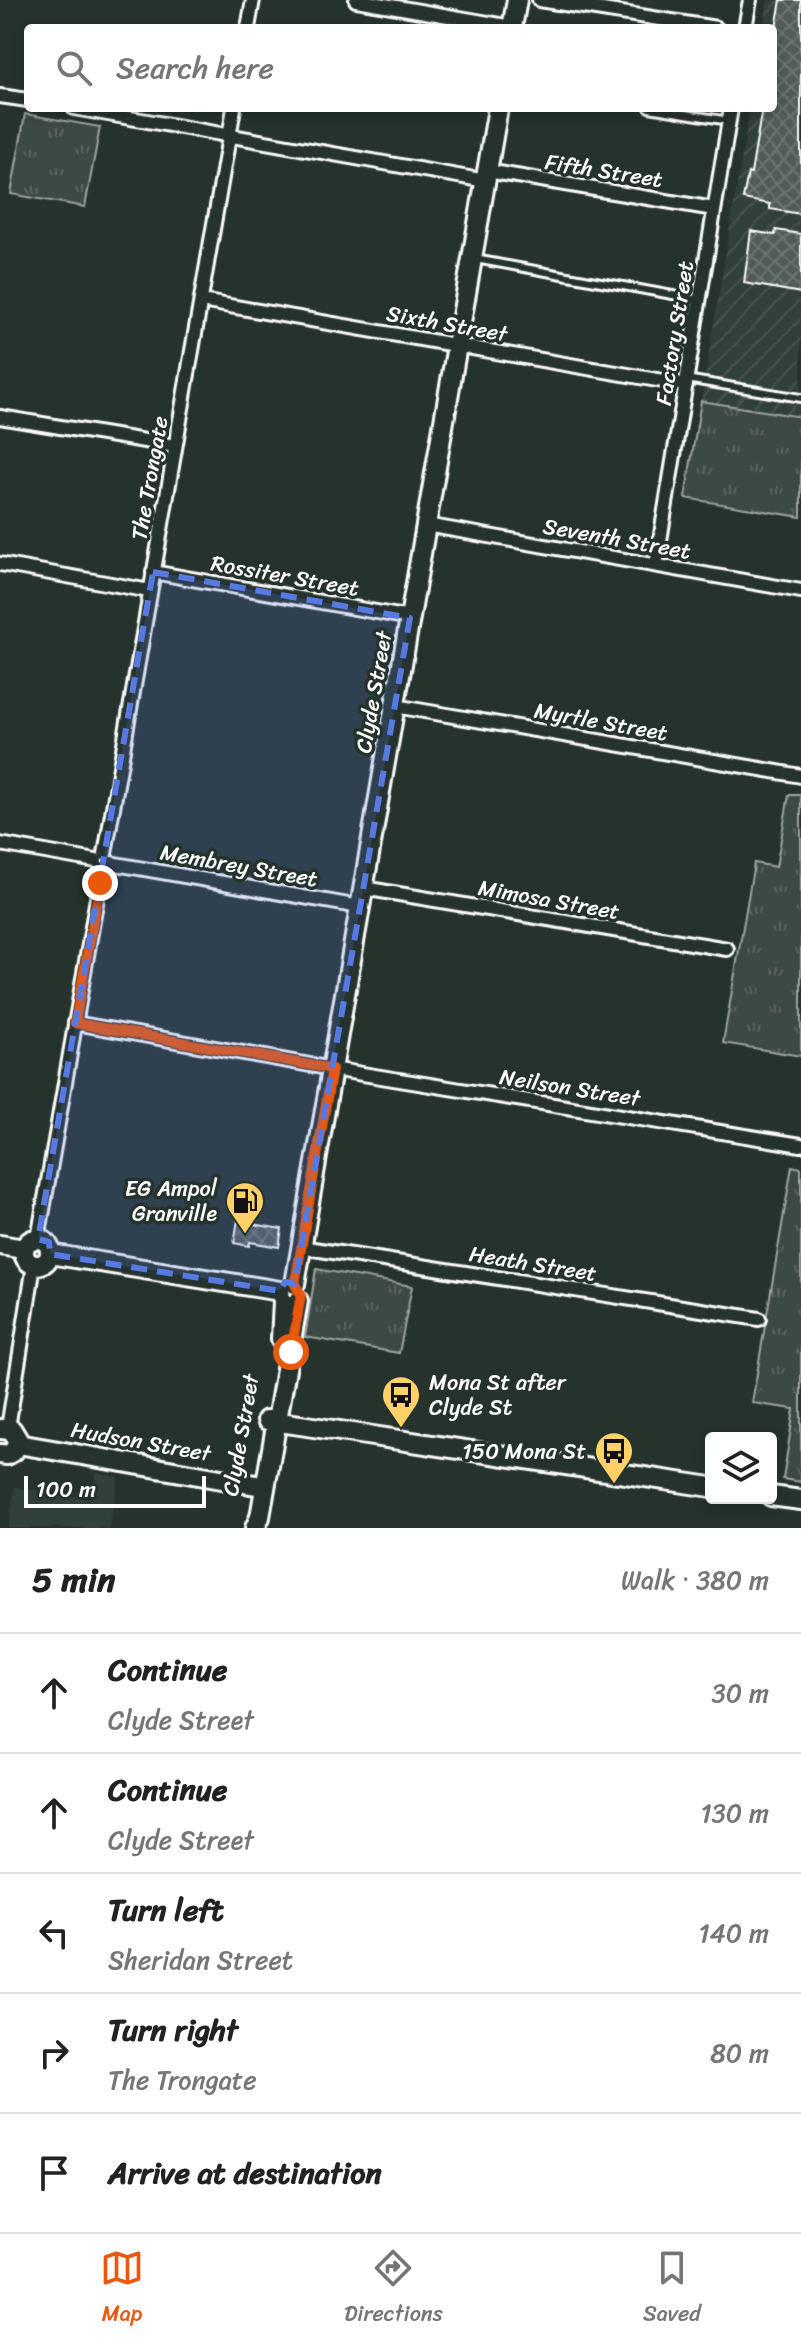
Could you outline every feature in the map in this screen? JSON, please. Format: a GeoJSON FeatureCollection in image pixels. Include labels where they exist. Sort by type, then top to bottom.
{"type":"FeatureCollection","features":[{"type":"Feature","properties":{"kind":"main road"},"geometry":{"type":"LineString","coordinates":[[513,24],[517,0]]}},
{"type":"Feature","properties":{"kind":"main road","name":"Clyde Street"},"geometry":{"type":"LineString","coordinates":[[254,1528],[260,1517],[289,1295],[301,1247],[497,112]]}},
{"type":"Feature","properties":{"kind":"main road"},"geometry":{"type":"LineString","coordinates":[[0,1245],[289,1295]]}},
{"type":"Feature","properties":{"kind":"main road"},"geometry":{"type":"LineString","coordinates":[[273,1421],[705,1486]]}},
{"type":"Feature","properties":{"kind":"main road","name":"Clyde Street"},"geometry":{"type":"LineString","coordinates":[[254,1528],[250,1515],[273,1421]]}},
{"type":"Feature","properties":{"kind":"main road","name":"Hudson Street"},"geometry":{"type":"LineString","coordinates":[[5,1447],[256,1485]]}},
{"type":"Feature","properties":{"kind":"main road"},"geometry":{"type":"LineString","coordinates":[[777,1497],[801,1500]]}},
{"type":"Feature","properties":{"kind":"street"},"geometry":{"type":"LineString","coordinates":[[249,24],[253,0]]}},
{"type":"Feature","properties":{"kind":"street"},"geometry":{"type":"LineString","coordinates":[[356,0],[495,24]]}},
{"type":"Feature","properties":{"kind":"street"},"geometry":{"type":"LineString","coordinates":[[539,0],[691,24]]}},
{"type":"Feature","properties":{"kind":"street"},"geometry":{"type":"LineString","coordinates":[[746,24],[750,0]]}},
{"type":"Feature","properties":{"kind":"street"},"geometry":{"type":"LineString","coordinates":[[0,96],[24,99]]}},
{"type":"Feature","properties":{"kind":"street","name":"Fifth Street"},"geometry":{"type":"LineString","coordinates":[[97,112],[486,176],[714,209]]}},
{"type":"Feature","properties":{"kind":"street","name":"The Trongate"},"geometry":{"type":"LineString","coordinates":[[5,1447],[75,1023],[233,112]]}},
{"type":"Feature","properties":{"kind":"street","name":"Factory Street"},"geometry":{"type":"LineString","coordinates":[[656,565],[730,115]]}},
{"type":"Feature","properties":{"kind":"street","name":"Sixth Street"},"geometry":{"type":"LineString","coordinates":[[201,301],[686,382]]}},
{"type":"Feature","properties":{"kind":"street"},"geometry":{"type":"LineString","coordinates":[[0,417],[175,446]]}},
{"type":"Feature","properties":{"kind":"street","name":"Seventh Street"},"geometry":{"type":"LineString","coordinates":[[426,525],[801,591]]}},
{"type":"Feature","properties":{"kind":"street"},"geometry":{"type":"LineString","coordinates":[[0,564],[150,591]]}},
{"type":"Feature","properties":{"kind":"street","name":"Rossiter Street"},"geometry":{"type":"LineString","coordinates":[[153,572],[410,618]]}},
{"type":"Feature","properties":{"kind":"street","name":"Myrtle Street"},"geometry":{"type":"LineString","coordinates":[[395,706],[801,776]]}},
{"type":"Feature","properties":{"kind":"street","name":"Membrey Street"},"geometry":{"type":"LineString","coordinates":[[0,844],[360,907]]}},
{"type":"Feature","properties":{"kind":"street","name":"Mimosa Street"},"geometry":{"type":"LineString","coordinates":[[363,888],[727,949]]}},
{"type":"Feature","properties":{"kind":"street","name":"Neilson Street"},"geometry":{"type":"LineString","coordinates":[[75,1023],[332,1069],[801,1145]]}},
{"type":"Feature","properties":{"kind":"street","name":"Heath Street"},"geometry":{"type":"LineString","coordinates":[[301,1247],[759,1319]]}},
{"type":"Feature","properties":{"kind":"lane"},"geometry":{"type":"LineString","coordinates":[[695,112],[730,115]]}},
{"type":"Feature","properties":{"kind":"lane"},"geometry":{"type":"LineString","coordinates":[[472,258],[700,300]]}},
{"type":"Feature","properties":{"kind":"lane"},"geometry":{"type":"LineString","coordinates":[[686,382],[801,398]]}},
{"type":"Feature","properties":{"kind":"highlighted area"},"geometry":{"type":"Polygon","coordinates":[[[153,572],[410,618],[295,1284],[285,1282],[280,1291],[50,1254],[49,1242],[38,1239],[153,572]]]}},
{"type":"Feature","properties":{"kind":"shaded area"},"geometry":{"type":"Polygon","coordinates":[[[768,0],[801,0],[801,417],[701,401],[749,112],[777,112],[777,24],[764,24],[768,0]]]}},
{"type":"Feature","properties":{"kind":"shaded area"},"geometry":{"type":"Polygon","coordinates":[[[96,1473],[119,1477],[109,1528],[8,1528],[15,1487],[91,1499],[96,1473]]]}},
{"type":"Feature","properties":{"kind":"green space"},"geometry":{"type":"Polygon","coordinates":[[[25,114],[100,127],[85,207],[11,194],[25,114]]]}},
{"type":"Feature","properties":{"kind":"green space"},"geometry":{"type":"Polygon","coordinates":[[[701,401],[801,417],[801,517],[685,498],[701,401]]]}},
{"type":"Feature","properties":{"kind":"green space"},"geometry":{"type":"Polygon","coordinates":[[[789,795],[801,795],[801,1056],[723,1043],[754,863],[776,867],[789,795]]]}},
{"type":"Feature","properties":{"kind":"green space"},"geometry":{"type":"Polygon","coordinates":[[[792,1166],[801,1168],[801,1482],[783,1479],[794,1409],[752,1403],[792,1166]]]}},
{"type":"Feature","properties":{"kind":"green space"},"geometry":{"type":"Polygon","coordinates":[[[316,1269],[412,1286],[399,1353],[305,1337],[316,1269]]]}},
{"type":"Feature","properties":{"kind":"building"},"geometry":{"type":"Polygon","coordinates":[[[781,0],[801,0],[801,214],[770,209],[770,204],[743,199],[748,173],[751,174],[761,112],[777,112],[777,24],[781,0]]]}},
{"type":"Feature","properties":{"kind":"building"},"geometry":{"type":"Polygon","coordinates":[[[776,230],[801,234],[801,293],[744,283],[751,231],[775,235],[776,230]]]}},
{"type":"Feature","properties":{"kind":"building"},"geometry":{"type":"Polygon","coordinates":[[[240,1208],[255,1211],[253,1224],[282,1229],[279,1247],[250,1242],[249,1246],[234,1243],[240,1208]]]}},
{"type":"Feature","properties":{"kind":"place","name":"EG Ampol Granville"},"geometry":{"type":"Point","coordinates":[245,1235]}},
{"type":"Feature","properties":{"kind":"place","name":"Mona St after Clyde St"},"geometry":{"type":"Point","coordinates":[401,1429]}},
{"type":"Feature","properties":{"kind":"place","name":"150 Mona St"},"geometry":{"type":"Point","coordinates":[614,1485]}},
{"type":"Feature","properties":{"kind":"route"},"geometry":{"type":"LineString","coordinates":[[100,883],[75,1023],[332,1069],[295,1284],[301,1295],[291,1352]]}}]}
